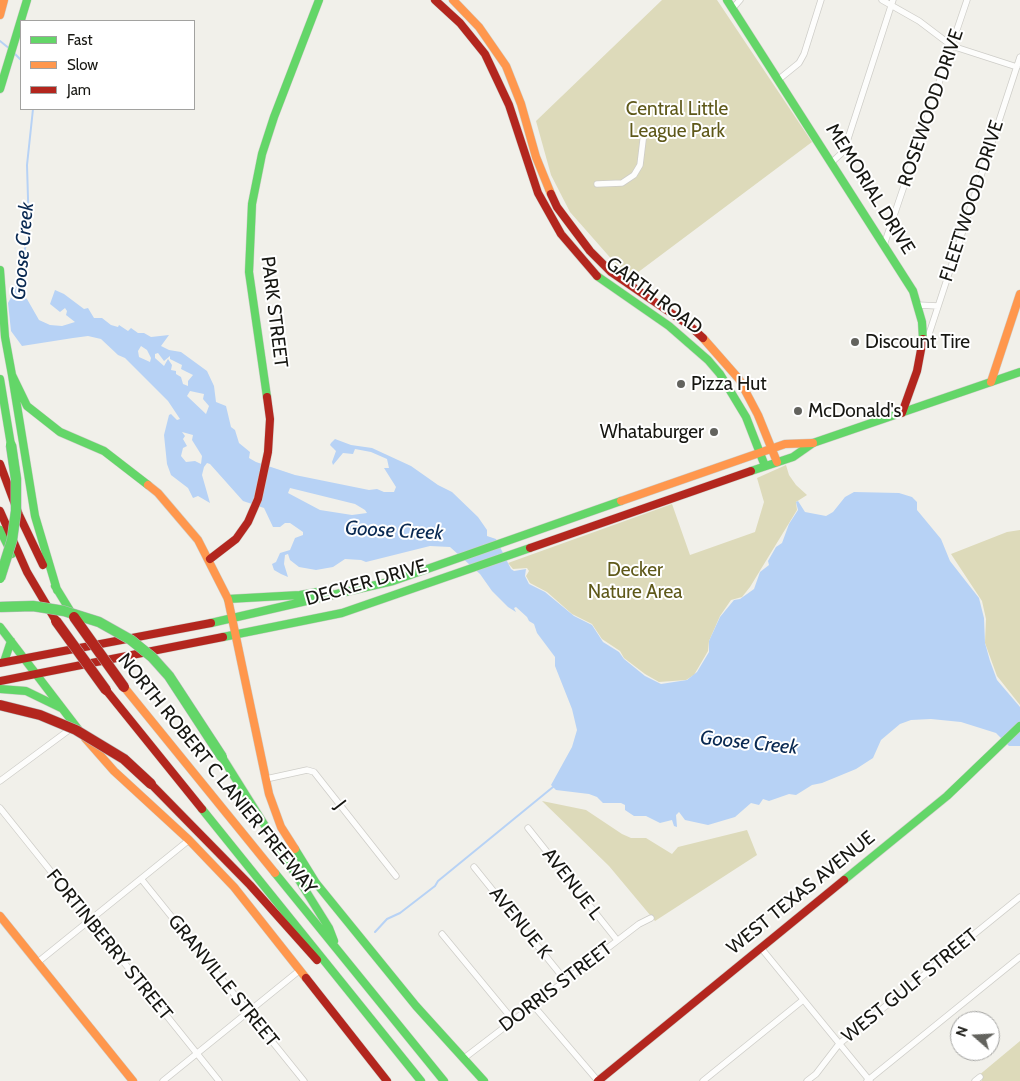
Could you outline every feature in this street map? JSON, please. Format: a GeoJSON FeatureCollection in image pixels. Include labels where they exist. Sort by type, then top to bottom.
{"type":"FeatureCollection","features":[{"type":"Feature","properties":{"kind":"main road"},"geometry":{"type":"LineString","coordinates":[[0,15],[4,0]]}},
{"type":"Feature","properties":{"kind":"main road","name":"PARK STREET"},"geometry":{"type":"LineString","coordinates":[[210,559],[236,539],[252,514],[268,452],[270,418],[249,272],[252,204],[258,171],[274,117],[319,0]]}},
{"type":"Feature","properties":{"kind":"main road","name":"GARTH ROAD"},"geometry":{"type":"LineString","coordinates":[[435,0],[460,23],[485,54],[509,106],[536,174],[557,207],[584,243],[611,272],[628,286],[690,326],[717,352],[730,368],[758,415],[776,462]]}},
{"type":"Feature","properties":{"kind":"main road","name":"GARTH ROAD"},"geometry":{"type":"LineString","coordinates":[[453,0],[468,13],[493,44],[514,83],[545,207],[573,250],[602,281],[682,336],[720,374],[746,417],[765,466]]}},
{"type":"Feature","properties":{"kind":"main road"},"geometry":{"type":"LineString","coordinates":[[21,20],[27,1]]}},
{"type":"Feature","properties":{"kind":"main road","name":"MEMORIAL DRIVE"},"geometry":{"type":"LineString","coordinates":[[730,4],[913,291],[918,305],[923,344],[917,371],[902,413]]}},
{"type":"Feature","properties":{"kind":"main road"},"geometry":{"type":"LineString","coordinates":[[0,90],[20,24]]}},
{"type":"Feature","properties":{"kind":"main road"},"geometry":{"type":"LineString","coordinates":[[485,54],[493,44]]}},
{"type":"Feature","properties":{"kind":"main road"},"geometry":{"type":"LineString","coordinates":[[573,250],[584,243]]}},
{"type":"Feature","properties":{"kind":"main road"},"geometry":{"type":"LineString","coordinates":[[0,270],[10,363],[34,516],[57,590]]}},
{"type":"Feature","properties":{"kind":"main road"},"geometry":{"type":"LineString","coordinates":[[622,295],[628,286]]}},
{"type":"Feature","properties":{"kind":"main road"},"geometry":{"type":"LineString","coordinates":[[991,382],[1020,294]]}},
{"type":"Feature","properties":{"kind":"main road"},"geometry":{"type":"LineString","coordinates":[[682,336],[690,326]]}},
{"type":"Feature","properties":{"kind":"main road","name":"DECKER DRIVE"},"geometry":{"type":"LineString","coordinates":[[0,681],[342,613],[765,466],[793,456],[813,443],[1020,372]]}},
{"type":"Feature","properties":{"kind":"main road"},"geometry":{"type":"LineString","coordinates":[[12,375],[27,406],[41,419],[60,432],[104,451],[158,493],[186,523],[210,559],[228,599],[269,794],[282,827],[316,883],[416,1006],[462,1059],[484,1081]]}},
{"type":"Feature","properties":{"kind":"main road"},"geometry":{"type":"LineString","coordinates":[[0,379],[14,466],[16,497],[12,540],[0,578]]}},
{"type":"Feature","properties":{"kind":"main road","name":"DECKER DRIVE"},"geometry":{"type":"LineString","coordinates":[[2,663],[232,620],[393,581],[785,444],[813,443]]}},
{"type":"Feature","properties":{"kind":"main road","name":"NORTH ROBERT C LANIER FREEWAY"},"geometry":{"type":"LineString","coordinates":[[0,464],[19,516],[57,590],[124,687],[444,1081]]}},
{"type":"Feature","properties":{"kind":"main road","name":"NORTH ROBERT C LANIER FREEWAY"},"geometry":{"type":"LineString","coordinates":[[0,511],[27,572],[56,621],[106,690],[422,1081]]}},
{"type":"Feature","properties":{"kind":"main road"},"geometry":{"type":"LineString","coordinates":[[0,530],[15,559],[27,572]]}},
{"type":"Feature","properties":{"kind":"main road"},"geometry":{"type":"LineString","coordinates":[[228,599],[300,595],[357,584],[393,581]]}},
{"type":"Feature","properties":{"kind":"main road"},"geometry":{"type":"LineString","coordinates":[[0,607],[34,606],[64,611],[99,622],[131,640],[152,657],[169,676],[222,758],[328,928],[339,951]]}},
{"type":"Feature","properties":{"kind":"main road"},"geometry":{"type":"LineString","coordinates":[[0,627],[75,726],[114,771],[188,840],[234,887],[387,1081]]}},
{"type":"Feature","properties":{"kind":"main road"},"geometry":{"type":"LineString","coordinates":[[2,663],[11,641]]}},
{"type":"Feature","properties":{"kind":"main road"},"geometry":{"type":"LineString","coordinates":[[0,689],[26,691],[61,708]]}},
{"type":"Feature","properties":{"kind":"main road"},"geometry":{"type":"LineString","coordinates":[[0,705],[40,715],[76,730],[124,759],[151,784],[266,903],[333,978],[348,990]]}},
{"type":"Feature","properties":{"kind":"main road","name":"WEST TEXAS AVENUE"},"geometry":{"type":"LineString","coordinates":[[598,1081],[947,796],[1020,726]]}},
{"type":"Feature","properties":{"kind":"main road"},"geometry":{"type":"LineString","coordinates":[[0,916],[133,1081]]}},
{"type":"Feature","properties":{"kind":"street"},"geometry":{"type":"LineString","coordinates":[[730,4],[740,0]]}},
{"type":"Feature","properties":{"kind":"street"},"geometry":{"type":"LineString","coordinates":[[778,80],[799,63],[804,54],[821,0]]}},
{"type":"Feature","properties":{"kind":"street"},"geometry":{"type":"LineString","coordinates":[[882,0],[892,2],[952,46],[1017,67]]}},
{"type":"Feature","properties":{"kind":"street","name":"ROSEWOOD DRIVE"},"geometry":{"type":"LineString","coordinates":[[884,244],[967,0]]}},
{"type":"Feature","properties":{"kind":"street"},"geometry":{"type":"LineString","coordinates":[[832,162],[844,151],[892,2]]}},
{"type":"Feature","properties":{"kind":"street","name":"FLEETWOOD DRIVE"},"geometry":{"type":"LineString","coordinates":[[923,344],[929,334],[1020,57]]}},
{"type":"Feature","properties":{"kind":"street"},"geometry":{"type":"LineString","coordinates":[[597,184],[622,183],[634,175],[640,165],[644,132]]}},
{"type":"Feature","properties":{"kind":"street"},"geometry":{"type":"LineString","coordinates":[[918,305],[938,306]]}},
{"type":"Feature","properties":{"kind":"street"},"geometry":{"type":"LineString","coordinates":[[720,374],[730,368]]}},
{"type":"Feature","properties":{"kind":"street"},"geometry":{"type":"LineString","coordinates":[[0,781],[75,726]]}},
{"type":"Feature","properties":{"kind":"street","name":"J"},"geometry":{"type":"LineString","coordinates":[[266,779],[307,770],[314,772],[396,876]]}},
{"type":"Feature","properties":{"kind":"street","name":"FORTINBERRY STREET"},"geometry":{"type":"LineString","coordinates":[[0,808],[219,1081]]}},
{"type":"Feature","properties":{"kind":"street","name":"AVENUE L"},"geometry":{"type":"LineString","coordinates":[[528,828],[617,940]]}},
{"type":"Feature","properties":{"kind":"street"},"geometry":{"type":"LineString","coordinates":[[38,962],[142,880],[188,840]]}},
{"type":"Feature","properties":{"kind":"street","name":"AVENUE K"},"geometry":{"type":"LineString","coordinates":[[474,866],[565,980]]}},
{"type":"Feature","properties":{"kind":"street","name":"GRANVILLE STREET"},"geometry":{"type":"LineString","coordinates":[[142,880],[304,1081]]}},
{"type":"Feature","properties":{"kind":"street","name":"WEST GULF STREET"},"geometry":{"type":"LineString","coordinates":[[808,1081],[816,1074],[839,1044],[1020,896]]}},
{"type":"Feature","properties":{"kind":"street","name":"DORRIS STREET"},"geometry":{"type":"LineString","coordinates":[[462,1059],[617,940],[651,918]]}},
{"type":"Feature","properties":{"kind":"street"},"geometry":{"type":"LineString","coordinates":[[442,934],[513,1020]]}},
{"type":"Feature","properties":{"kind":"street"},"geometry":{"type":"LineString","coordinates":[[761,948],[869,1081],[1020,957]]}},
{"type":"Feature","properties":{"kind":"street"},"geometry":{"type":"LineString","coordinates":[[163,1081],[300,970]]}},
{"type":"Feature","properties":{"kind":"street"},"geometry":{"type":"LineString","coordinates":[[704,1081],[803,1000]]}},
{"type":"Feature","properties":{"kind":"street"},"geometry":{"type":"LineString","coordinates":[[533,1005],[598,1081]]}},
{"type":"Feature","properties":{"kind":"green space","name":"Central Little League Park"},"geometry":{"type":"Polygon","coordinates":[[[662,0],[717,0],[812,142],[629,279],[570,212],[551,175],[536,121],[662,0]]]}},
{"type":"Feature","properties":{"kind":"green space","name":"Decker Nature Area"},"geometry":{"type":"Polygon","coordinates":[[[786,465],[789,475],[796,485],[807,495],[796,502],[797,510],[750,587],[742,597],[731,600],[720,616],[709,641],[708,651],[694,675],[686,680],[659,682],[645,674],[624,658],[620,651],[602,639],[592,624],[572,614],[547,592],[530,583],[526,576],[529,571],[527,568],[513,569],[508,563],[672,504],[690,555],[755,532],[764,502],[757,478],[786,465]]]}},
{"type":"Feature","properties":{"kind":"green space"},"geometry":{"type":"Polygon","coordinates":[[[1020,530],[1020,705],[997,676],[985,643],[986,619],[982,601],[951,554],[1007,532],[1020,530]]]}},
{"type":"Feature","properties":{"kind":"green space"},"geometry":{"type":"Polygon","coordinates":[[[542,801],[586,810],[622,834],[631,838],[646,838],[672,854],[678,847],[747,830],[757,855],[655,921],[609,866],[542,801]]]}},
{"type":"Feature","properties":{"kind":"green space"},"geometry":{"type":"Polygon","coordinates":[[[1020,1041],[1020,1081],[982,1081],[978,1076],[996,1061],[1000,1061],[1000,1058],[1020,1041]]]}},
{"type":"Feature","properties":{"kind":"water"},"geometry":{"type":"Polygon","coordinates":[[[15,290],[27,299],[39,320],[50,325],[62,326],[75,322],[66,315],[67,311],[65,308],[60,312],[50,304],[55,290],[64,294],[84,309],[88,308],[94,318],[102,318],[111,325],[118,327],[119,325],[128,331],[131,328],[138,333],[144,333],[151,337],[169,335],[161,346],[169,350],[181,352],[207,371],[214,386],[216,402],[226,406],[231,427],[235,430],[239,443],[250,452],[249,458],[256,462],[295,475],[369,490],[377,489],[384,492],[394,492],[396,487],[384,468],[389,468],[387,459],[371,452],[355,449],[353,454],[343,453],[333,465],[332,462],[336,451],[330,445],[331,443],[335,439],[351,445],[372,448],[411,466],[438,485],[452,492],[478,517],[487,530],[487,536],[496,539],[511,569],[514,571],[526,569],[525,576],[529,584],[545,592],[574,616],[592,625],[603,642],[619,652],[624,659],[645,676],[661,684],[687,680],[697,672],[709,652],[709,641],[720,617],[734,600],[740,599],[754,589],[760,572],[769,565],[768,561],[776,547],[782,543],[789,524],[798,510],[796,502],[798,501],[805,512],[826,516],[833,512],[845,497],[854,492],[899,493],[912,497],[917,502],[917,510],[941,539],[950,561],[979,598],[984,618],[985,643],[997,680],[1020,707],[1020,746],[1009,746],[996,733],[961,722],[931,719],[911,720],[900,724],[881,740],[873,758],[856,769],[822,783],[812,785],[796,795],[789,794],[769,801],[763,799],[759,805],[751,803],[735,817],[708,825],[685,820],[679,812],[676,815],[677,827],[674,826],[672,820],[660,823],[646,816],[634,816],[625,810],[625,805],[621,803],[603,803],[597,797],[589,794],[556,790],[551,785],[572,747],[577,730],[572,709],[555,666],[555,657],[537,633],[534,624],[516,607],[514,608],[516,612],[508,607],[492,591],[480,574],[450,547],[430,546],[366,562],[345,559],[333,567],[316,570],[299,567],[290,560],[288,554],[285,555],[284,564],[288,577],[281,574],[274,570],[272,564],[276,562],[280,553],[290,550],[295,538],[303,535],[303,532],[290,523],[285,523],[280,527],[273,527],[264,508],[243,501],[207,463],[202,475],[210,503],[198,496],[193,498],[188,488],[171,475],[167,464],[164,435],[169,415],[171,414],[177,420],[180,419],[168,401],[125,358],[118,355],[101,339],[88,336],[22,346],[11,331],[8,303],[15,290]],[[141,346],[138,351],[139,357],[150,362],[151,358],[147,350],[141,346]],[[158,353],[155,354],[155,358],[164,366],[168,359],[172,365],[171,370],[176,371],[176,374],[181,377],[183,384],[188,386],[188,381],[193,375],[181,369],[182,365],[170,359],[170,356],[164,361],[158,353]],[[190,391],[187,396],[206,414],[209,406],[203,399],[204,394],[190,391]],[[182,432],[185,436],[183,439],[187,446],[183,448],[181,456],[186,462],[195,461],[201,464],[202,456],[192,440],[193,435],[182,432]],[[290,488],[288,493],[320,510],[352,515],[367,513],[355,504],[290,488]]]}},
{"type":"Feature","properties":{"kind":"waterway","name":"Goose Creek"},"geometry":{"type":"LineString","coordinates":[[0,41],[10,49]]}},
{"type":"Feature","properties":{"kind":"waterway","name":"Goose Creek"},"geometry":{"type":"LineString","coordinates":[[13,52],[20,59]]}},
{"type":"Feature","properties":{"kind":"waterway","name":"Goose Creek"},"geometry":{"type":"LineString","coordinates":[[15,292],[29,231],[27,165],[33,110]]}},
{"type":"Feature","properties":{"kind":"waterway"},"geometry":{"type":"LineString","coordinates":[[375,932],[387,919],[400,913],[435,886],[438,881],[553,787]]}},
{"type":"Feature","properties":{"kind":"traffic: fast"},"geometry":{"type":"LineString","coordinates":[[21,20],[27,0]]}},
{"type":"Feature","properties":{"kind":"traffic: fast"},"geometry":{"type":"LineString","coordinates":[[267,397],[249,272],[252,204],[262,154],[274,117],[319,0]]}},
{"type":"Feature","properties":{"kind":"traffic: fast"},"geometry":{"type":"LineString","coordinates":[[727,0],[913,291],[922,322],[923,339]]}},
{"type":"Feature","properties":{"kind":"traffic: fast"},"geometry":{"type":"LineString","coordinates":[[0,89],[20,23]]}},
{"type":"Feature","properties":{"kind":"traffic: fast"},"geometry":{"type":"LineString","coordinates":[[0,270],[5,337],[12,375],[27,406],[60,432],[104,451],[148,485]]}},
{"type":"Feature","properties":{"kind":"traffic: fast"},"geometry":{"type":"LineString","coordinates":[[597,276],[669,326],[708,360],[720,374],[746,417],[765,466]]}},
{"type":"Feature","properties":{"kind":"traffic: fast"},"geometry":{"type":"LineString","coordinates":[[751,471],[793,457],[813,443],[1020,372]]}},
{"type":"Feature","properties":{"kind":"traffic: fast"},"geometry":{"type":"LineString","coordinates":[[12,375],[35,516],[57,590]]}},
{"type":"Feature","properties":{"kind":"traffic: fast"},"geometry":{"type":"LineString","coordinates":[[0,379],[11,445]]}},
{"type":"Feature","properties":{"kind":"traffic: fast"},"geometry":{"type":"LineString","coordinates":[[0,578],[12,540],[16,511],[16,479],[11,445]]}},
{"type":"Feature","properties":{"kind":"traffic: fast"},"geometry":{"type":"LineString","coordinates":[[211,623],[393,581],[621,501]]}},
{"type":"Feature","properties":{"kind":"traffic: fast"},"geometry":{"type":"LineString","coordinates":[[0,530],[12,554]]}},
{"type":"Feature","properties":{"kind":"traffic: fast"},"geometry":{"type":"LineString","coordinates":[[223,637],[342,613],[530,548]]}},
{"type":"Feature","properties":{"kind":"traffic: fast"},"geometry":{"type":"LineString","coordinates":[[55,586],[74,617]]}},
{"type":"Feature","properties":{"kind":"traffic: fast"},"geometry":{"type":"LineString","coordinates":[[228,599],[300,595],[329,590]]}},
{"type":"Feature","properties":{"kind":"traffic: fast"},"geometry":{"type":"LineString","coordinates":[[0,607],[33,606],[64,611],[99,622],[131,640],[152,657],[169,676],[222,757]]}},
{"type":"Feature","properties":{"kind":"traffic: fast"},"geometry":{"type":"LineString","coordinates":[[0,627],[78,729]]}},
{"type":"Feature","properties":{"kind":"traffic: fast"},"geometry":{"type":"LineString","coordinates":[[4,662],[11,641]]}},
{"type":"Feature","properties":{"kind":"traffic: fast"},"geometry":{"type":"LineString","coordinates":[[0,689],[26,691],[61,708]]}},
{"type":"Feature","properties":{"kind":"traffic: fast"},"geometry":{"type":"LineString","coordinates":[[844,880],[947,796],[1020,726]]}},
{"type":"Feature","properties":{"kind":"traffic: fast"},"geometry":{"type":"LineString","coordinates":[[222,757],[329,928],[334,941]]}},
{"type":"Feature","properties":{"kind":"traffic: fast"},"geometry":{"type":"LineString","coordinates":[[202,809],[421,1081]]}},
{"type":"Feature","properties":{"kind":"traffic: fast"},"geometry":{"type":"LineString","coordinates":[[295,849],[316,883],[416,1006],[484,1081]]}},
{"type":"Feature","properties":{"kind":"traffic: fast"},"geometry":{"type":"LineString","coordinates":[[275,873],[444,1081]]}},
{"type":"Feature","properties":{"kind":"traffic: slow"},"geometry":{"type":"LineString","coordinates":[[0,15],[4,0]]}},
{"type":"Feature","properties":{"kind":"traffic: slow"},"geometry":{"type":"LineString","coordinates":[[453,0],[479,27],[506,66],[521,104],[536,157],[551,194]]}},
{"type":"Feature","properties":{"kind":"traffic: slow"},"geometry":{"type":"LineString","coordinates":[[991,382],[1020,294]]}},
{"type":"Feature","properties":{"kind":"traffic: slow"},"geometry":{"type":"LineString","coordinates":[[703,338],[739,379],[758,415],[777,462]]}},
{"type":"Feature","properties":{"kind":"traffic: slow"},"geometry":{"type":"LineString","coordinates":[[621,501],[785,444],[813,443]]}},
{"type":"Feature","properties":{"kind":"traffic: slow"},"geometry":{"type":"LineString","coordinates":[[148,485],[158,493],[198,540],[228,599],[269,794],[281,827],[295,849]]}},
{"type":"Feature","properties":{"kind":"traffic: slow"},"geometry":{"type":"LineString","coordinates":[[124,687],[275,873]]}},
{"type":"Feature","properties":{"kind":"traffic: slow"},"geometry":{"type":"LineString","coordinates":[[85,738],[114,771],[189,840],[234,887],[306,978]]}},
{"type":"Feature","properties":{"kind":"traffic: slow"},"geometry":{"type":"LineString","coordinates":[[0,916],[133,1081]]}},
{"type":"Feature","properties":{"kind":"traffic: jam"},"geometry":{"type":"LineString","coordinates":[[435,0],[460,23],[485,54],[509,105],[538,193],[561,234],[597,276]]}},
{"type":"Feature","properties":{"kind":"traffic: jam"},"geometry":{"type":"LineString","coordinates":[[551,194],[557,207],[590,251],[611,272],[690,326],[703,338]]}},
{"type":"Feature","properties":{"kind":"traffic: jam"},"geometry":{"type":"LineString","coordinates":[[902,413],[917,371],[923,339]]}},
{"type":"Feature","properties":{"kind":"traffic: jam"},"geometry":{"type":"LineString","coordinates":[[210,559],[236,539],[248,522],[258,499],[268,452],[270,419],[267,397]]}},
{"type":"Feature","properties":{"kind":"traffic: jam"},"geometry":{"type":"LineString","coordinates":[[0,464],[19,515],[43,565]]}},
{"type":"Feature","properties":{"kind":"traffic: jam"},"geometry":{"type":"LineString","coordinates":[[530,548],[751,471]]}},
{"type":"Feature","properties":{"kind":"traffic: jam"},"geometry":{"type":"LineString","coordinates":[[0,511],[27,572],[56,621]]}},
{"type":"Feature","properties":{"kind":"traffic: jam"},"geometry":{"type":"LineString","coordinates":[[74,617],[124,687]]}},
{"type":"Feature","properties":{"kind":"traffic: jam"},"geometry":{"type":"LineString","coordinates":[[56,621],[106,690]]}},
{"type":"Feature","properties":{"kind":"traffic: jam"},"geometry":{"type":"LineString","coordinates":[[0,663],[211,623]]}},
{"type":"Feature","properties":{"kind":"traffic: jam"},"geometry":{"type":"LineString","coordinates":[[0,681],[223,637]]}},
{"type":"Feature","properties":{"kind":"traffic: jam"},"geometry":{"type":"LineString","coordinates":[[106,690],[202,809]]}},
{"type":"Feature","properties":{"kind":"traffic: jam"},"geometry":{"type":"LineString","coordinates":[[0,705],[40,715],[76,730],[124,759],[151,784]]}},
{"type":"Feature","properties":{"kind":"traffic: jam"},"geometry":{"type":"LineString","coordinates":[[151,784],[250,885],[317,960]]}},
{"type":"Feature","properties":{"kind":"traffic: jam"},"geometry":{"type":"LineString","coordinates":[[598,1081],[844,880]]}},
{"type":"Feature","properties":{"kind":"traffic: jam"},"geometry":{"type":"LineString","coordinates":[[306,978],[387,1081]]}},
{"type":"Feature","properties":{"kind":"place","name":"Discount Tire"},"geometry":{"type":"Point","coordinates":[855,342]}},
{"type":"Feature","properties":{"kind":"place","name":"Pizza Hut"},"geometry":{"type":"Point","coordinates":[681,384]}},
{"type":"Feature","properties":{"kind":"place","name":"McDonald's"},"geometry":{"type":"Point","coordinates":[798,411]}},
{"type":"Feature","properties":{"kind":"place","name":"Whataburger"},"geometry":{"type":"Point","coordinates":[714,432]}}]}
